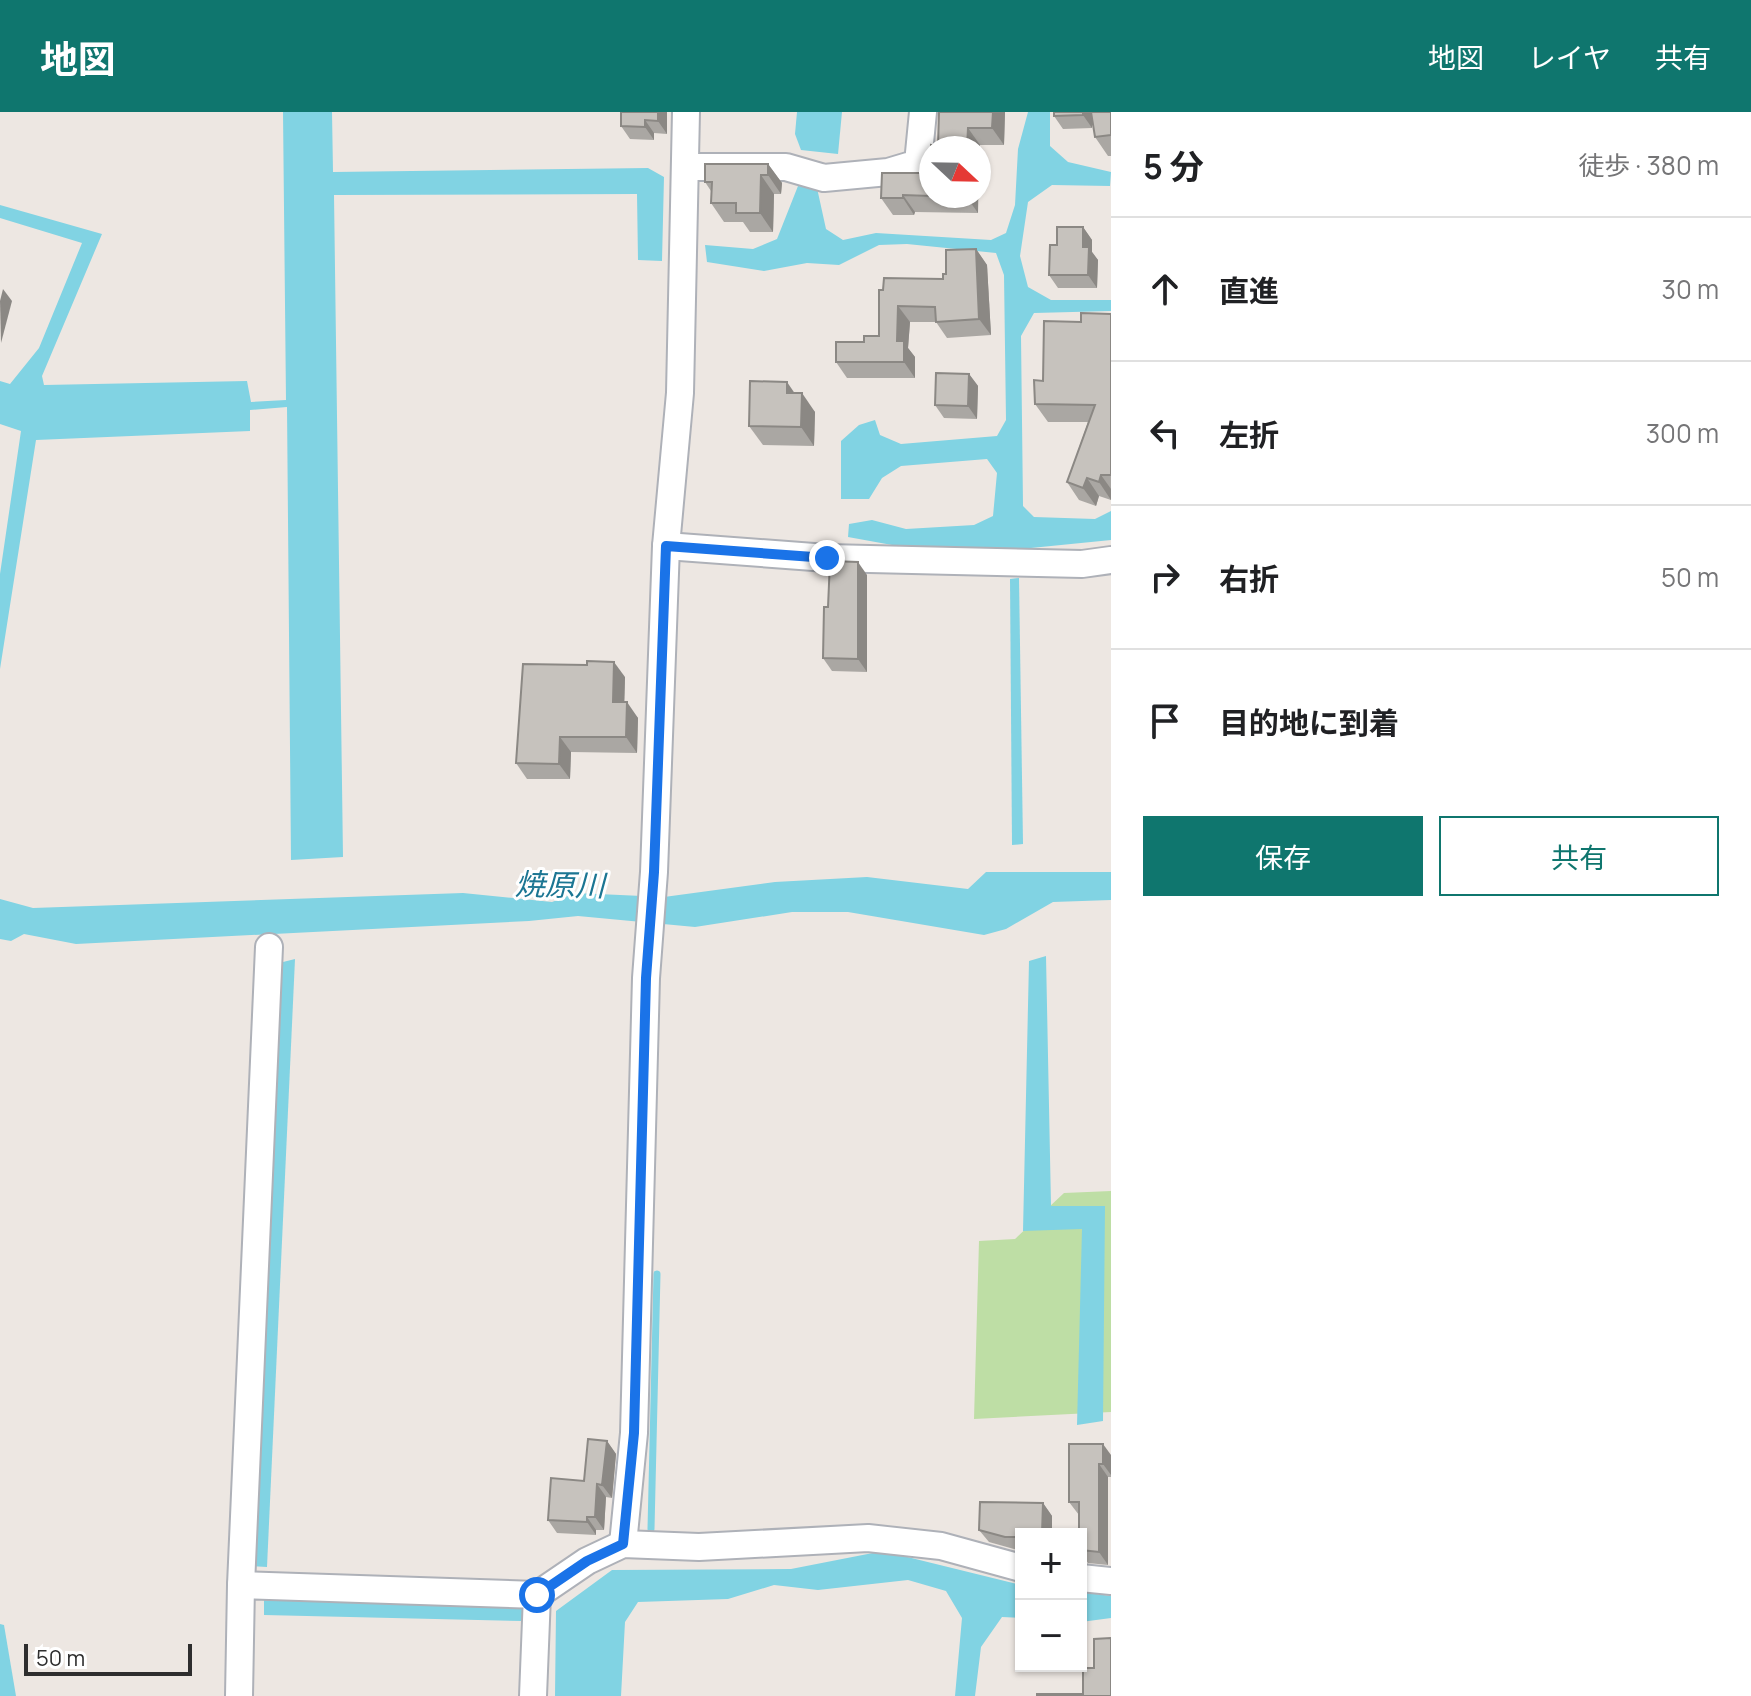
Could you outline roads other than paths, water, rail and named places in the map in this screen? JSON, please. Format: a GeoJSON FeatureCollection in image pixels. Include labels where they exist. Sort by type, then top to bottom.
{"type":"FeatureCollection","features":[{"type":"Feature","properties":{"kind":"street"},"geometry":{"type":"LineString","coordinates":[[623,1544],[634,1433],[649,935],[666,546],[680,393],[686,112]]}},
{"type":"Feature","properties":{"kind":"street"},"geometry":{"type":"LineString","coordinates":[[685,167],[786,167],[824,178],[888,172],[918,163],[923,112]]}},
{"type":"Feature","properties":{"kind":"street"},"geometry":{"type":"LineString","coordinates":[[666,546],[827,558],[1082,564],[1111,560]]}},
{"type":"Feature","properties":{"kind":"street"},"geometry":{"type":"LineString","coordinates":[[239,1696],[241,1585],[269,947]]}},
{"type":"Feature","properties":{"kind":"street"},"geometry":{"type":"LineString","coordinates":[[241,1585],[537,1595],[587,1561],[623,1544],[699,1547],[868,1538],[941,1546],[1015,1566]]}},
{"type":"Feature","properties":{"kind":"street"},"geometry":{"type":"LineString","coordinates":[[1087,1579],[1111,1581]]}},
{"type":"Feature","properties":{"kind":"street"},"geometry":{"type":"LineString","coordinates":[[533,1696],[537,1595]]}},
{"type":"Feature","properties":{"kind":"water"},"geometry":{"type":"Polygon","coordinates":[[[283,112],[332,112],[333,172],[648,168],[664,177],[662,261],[638,260],[637,194],[334,195],[343,857],[291,860],[287,407],[250,410],[250,431],[36,440],[0,669],[0,574],[21,431],[0,424],[0,381],[10,384],[39,348],[82,243],[0,218],[0,205],[102,234],[42,376],[44,385],[247,381],[251,402],[286,400],[283,112]]]}},
{"type":"Feature","properties":{"kind":"water"},"geometry":{"type":"Polygon","coordinates":[[[797,112],[842,112],[838,154],[801,150],[795,134],[797,112]]]}},
{"type":"Feature","properties":{"kind":"water"},"geometry":{"type":"Polygon","coordinates":[[[1028,112],[1050,112],[1050,146],[1068,162],[1111,172],[1110,186],[1052,185],[1028,202],[1020,256],[1028,287],[1051,300],[1111,300],[1111,311],[1034,313],[1021,336],[1023,506],[1034,517],[1095,519],[1111,511],[1111,540],[1011,550],[892,545],[848,537],[849,524],[872,520],[906,529],[974,525],[993,516],[997,473],[987,459],[901,466],[882,478],[869,499],[841,499],[841,441],[859,425],[875,420],[880,435],[901,444],[997,436],[1006,420],[1004,275],[996,253],[907,244],[879,245],[839,265],[807,263],[764,271],[707,262],[705,245],[753,249],[777,239],[798,186],[817,188],[826,229],[843,240],[876,233],[991,240],[1006,233],[1015,205],[1018,149],[1028,112]]]}},
{"type":"Feature","properties":{"kind":"water"},"geometry":{"type":"Polygon","coordinates":[[[1019,578],[1023,844],[1012,845],[1010,579],[1019,578]]]}},
{"type":"Feature","properties":{"kind":"water"},"geometry":{"type":"Polygon","coordinates":[[[986,872],[1111,872],[1111,900],[1053,902],[1006,929],[984,935],[848,912],[792,912],[695,927],[578,916],[76,944],[24,934],[11,941],[0,939],[0,899],[33,908],[463,893],[552,902],[576,893],[664,897],[775,882],[867,877],[968,889],[986,872]]]}},
{"type":"Feature","properties":{"kind":"water"},"geometry":{"type":"Polygon","coordinates":[[[1046,956],[1051,1206],[1105,1206],[1103,1421],[1077,1425],[1082,1229],[1023,1231],[1029,961],[1046,956]]]}},
{"type":"Feature","properties":{"kind":"water"},"geometry":{"type":"Polygon","coordinates":[[[295,959],[267,1567],[250,1566],[279,963],[295,959]]]}},
{"type":"Feature","properties":{"kind":"water"},"geometry":{"type":"Polygon","coordinates":[[[883,1551],[1015,1584],[1015,1618],[1002,1617],[981,1647],[975,1696],[955,1696],[962,1618],[946,1591],[908,1580],[818,1590],[774,1585],[728,1599],[638,1602],[625,1622],[621,1696],[555,1696],[556,1611],[612,1570],[791,1569],[883,1551]]]}},
{"type":"Feature","properties":{"kind":"water"},"geometry":{"type":"Polygon","coordinates":[[[1087,1593],[1111,1596],[1111,1618],[1087,1621],[1087,1593]]]}},
{"type":"Feature","properties":{"kind":"water"},"geometry":{"type":"Polygon","coordinates":[[[264,1600],[523,1608],[523,1621],[264,1615],[264,1600]]]}},
{"type":"Feature","properties":{"kind":"water"},"geometry":{"type":"Polygon","coordinates":[[[0,1624],[4,1625],[16,1696],[0,1696],[0,1624]]]}},
{"type":"Feature","properties":{"kind":"waterway"},"geometry":{"type":"LineString","coordinates":[[651,1529],[657,1274]]}},
{"type":"Feature","properties":{"kind":"water label","name":"焼原川"},"geometry":{"type":"Point","coordinates":[560,884]}}]}
